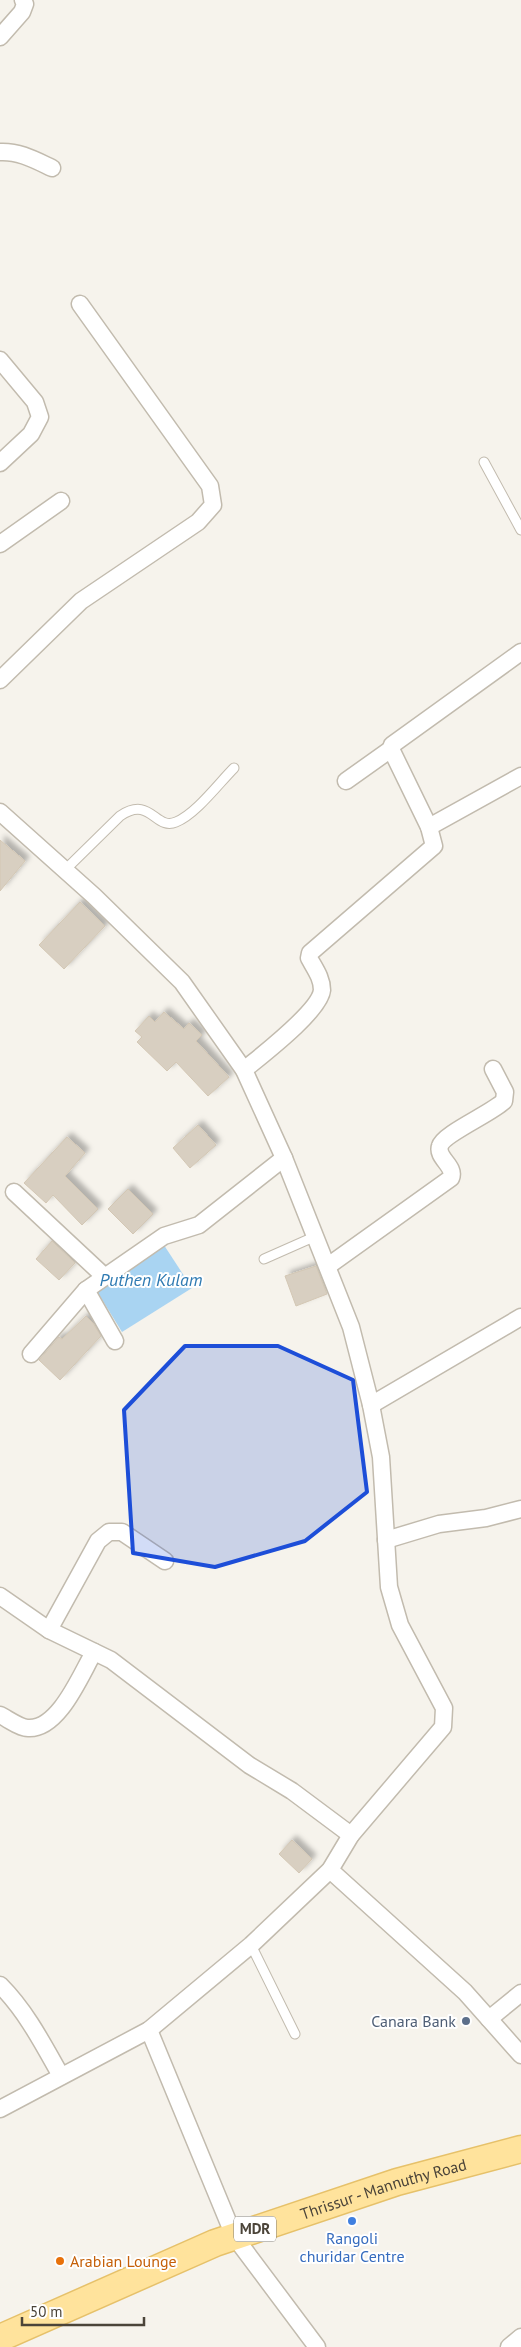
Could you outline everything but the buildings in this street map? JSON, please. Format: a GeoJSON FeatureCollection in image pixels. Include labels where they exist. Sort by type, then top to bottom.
{"type":"FeatureCollection","features":[{"type":"Feature","properties":{"kind":"main road","name":"Thrissur - Mannuthy Road"},"geometry":{"type":"LineString","coordinates":[[0,2338],[51,2313],[234,2236],[397,2182],[521,2149]]}},
{"type":"Feature","properties":{"kind":"street"},"geometry":{"type":"LineString","coordinates":[[0,37],[22,12],[25,4],[23,0]]}},
{"type":"Feature","properties":{"kind":"street"},"geometry":{"type":"LineString","coordinates":[[0,152],[16,153],[32,158],[52,168]]}},
{"type":"Feature","properties":{"kind":"street"},"geometry":{"type":"LineString","coordinates":[[0,680],[80,601],[198,522],[213,505],[210,486],[80,304]]}},
{"type":"Feature","properties":{"kind":"street"},"geometry":{"type":"LineString","coordinates":[[0,360],[35,402],[40,417],[31,434],[0,463]]}},
{"type":"Feature","properties":{"kind":"street"},"geometry":{"type":"LineString","coordinates":[[0,544],[61,501]]}},
{"type":"Feature","properties":{"kind":"street"},"geometry":{"type":"LineString","coordinates":[[346,781],[392,749],[392,745],[521,652]]}},
{"type":"Feature","properties":{"kind":"street"},"geometry":{"type":"LineString","coordinates":[[244,1070],[316,1006],[322,992],[321,979],[309,958],[310,954],[434,846],[429,827],[392,749]]}},
{"type":"Feature","properties":{"kind":"street"},"geometry":{"type":"LineString","coordinates":[[429,827],[521,776]]}},
{"type":"Feature","properties":{"kind":"street"},"geometry":{"type":"LineString","coordinates":[[0,812],[65,870],[182,982],[244,1070],[284,1158],[351,1327],[371,1405],[381,1457],[389,1587],[400,1625],[444,1708],[443,1727],[351,1835],[330,1870],[251,1945],[149,2030],[0,2109]]}},
{"type":"Feature","properties":{"kind":"street"},"geometry":{"type":"LineString","coordinates":[[328,1266],[451,1178],[452,1171],[440,1153],[439,1147],[451,1135],[497,1108],[504,1101],[505,1092],[493,1069]]}},
{"type":"Feature","properties":{"kind":"street"},"geometry":{"type":"LineString","coordinates":[[31,1354],[86,1290],[104,1276],[164,1236],[200,1225],[284,1158]]}},
{"type":"Feature","properties":{"kind":"street"},"geometry":{"type":"LineString","coordinates":[[14,1192],[104,1276]]}},
{"type":"Feature","properties":{"kind":"street"},"geometry":{"type":"LineString","coordinates":[[86,1290],[115,1341]]}},
{"type":"Feature","properties":{"kind":"street"},"geometry":{"type":"LineString","coordinates":[[371,1405],[521,1318]]}},
{"type":"Feature","properties":{"kind":"street"},"geometry":{"type":"LineString","coordinates":[[386,1540],[439,1524],[486,1518],[521,1509]]}},
{"type":"Feature","properties":{"kind":"street"},"geometry":{"type":"LineString","coordinates":[[49,1630],[98,1541],[109,1532],[122,1532],[165,1561]]}},
{"type":"Feature","properties":{"kind":"street"},"geometry":{"type":"LineString","coordinates":[[0,1596],[49,1630],[111,1660],[249,1765],[292,1792],[351,1835]]}},
{"type":"Feature","properties":{"kind":"street"},"geometry":{"type":"LineString","coordinates":[[0,1715],[28,1728],[45,1725],[57,1715],[94,1652]]}},
{"type":"Feature","properties":{"kind":"street"},"geometry":{"type":"LineString","coordinates":[[330,1870],[465,1992],[521,2055]]}},
{"type":"Feature","properties":{"kind":"street"},"geometry":{"type":"LineString","coordinates":[[0,1985],[14,1999],[34,2028],[61,2076]]}},
{"type":"Feature","properties":{"kind":"street"},"geometry":{"type":"LineString","coordinates":[[489,2019],[521,1993]]}},
{"type":"Feature","properties":{"kind":"street"},"geometry":{"type":"LineString","coordinates":[[149,2030],[234,2236],[317,2347]]}},
{"type":"Feature","properties":{"kind":"street"},"geometry":{"type":"LineString","coordinates":[[509,2347],[521,2337]]}},
{"type":"Feature","properties":{"kind":"lane"},"geometry":{"type":"LineString","coordinates":[[484,462],[521,530]]}},
{"type":"Feature","properties":{"kind":"lane"},"geometry":{"type":"LineString","coordinates":[[65,870],[120,816],[130,809],[142,809],[164,822],[175,823],[187,815],[234,768]]}},
{"type":"Feature","properties":{"kind":"lane"},"geometry":{"type":"LineString","coordinates":[[264,1259],[316,1236]]}},
{"type":"Feature","properties":{"kind":"lane"},"geometry":{"type":"LineString","coordinates":[[251,1945],[295,2034]]}},
{"type":"Feature","properties":{"kind":"highlighted area"},"geometry":{"type":"Polygon","coordinates":[[[185,1346],[278,1346],[353,1380],[367,1492],[305,1541],[215,1567],[133,1553],[124,1410],[185,1346]]]}},
{"type":"Feature","properties":{"kind":"water","name":"Puthen Kulam"},"geometry":{"type":"Polygon","coordinates":[[[160,1239],[192,1288],[122,1332],[93,1285],[160,1239]]]}},
{"type":"Feature","properties":{"kind":"place","name":"Canara Bank"},"geometry":{"type":"Point","coordinates":[466,2021]}},
{"type":"Feature","properties":{"kind":"place","name":"Rangoli churidar Centre"},"geometry":{"type":"Point","coordinates":[352,2221]}},
{"type":"Feature","properties":{"kind":"place","name":"Arabian Lounge"},"geometry":{"type":"Point","coordinates":[60,2261]}}]}
